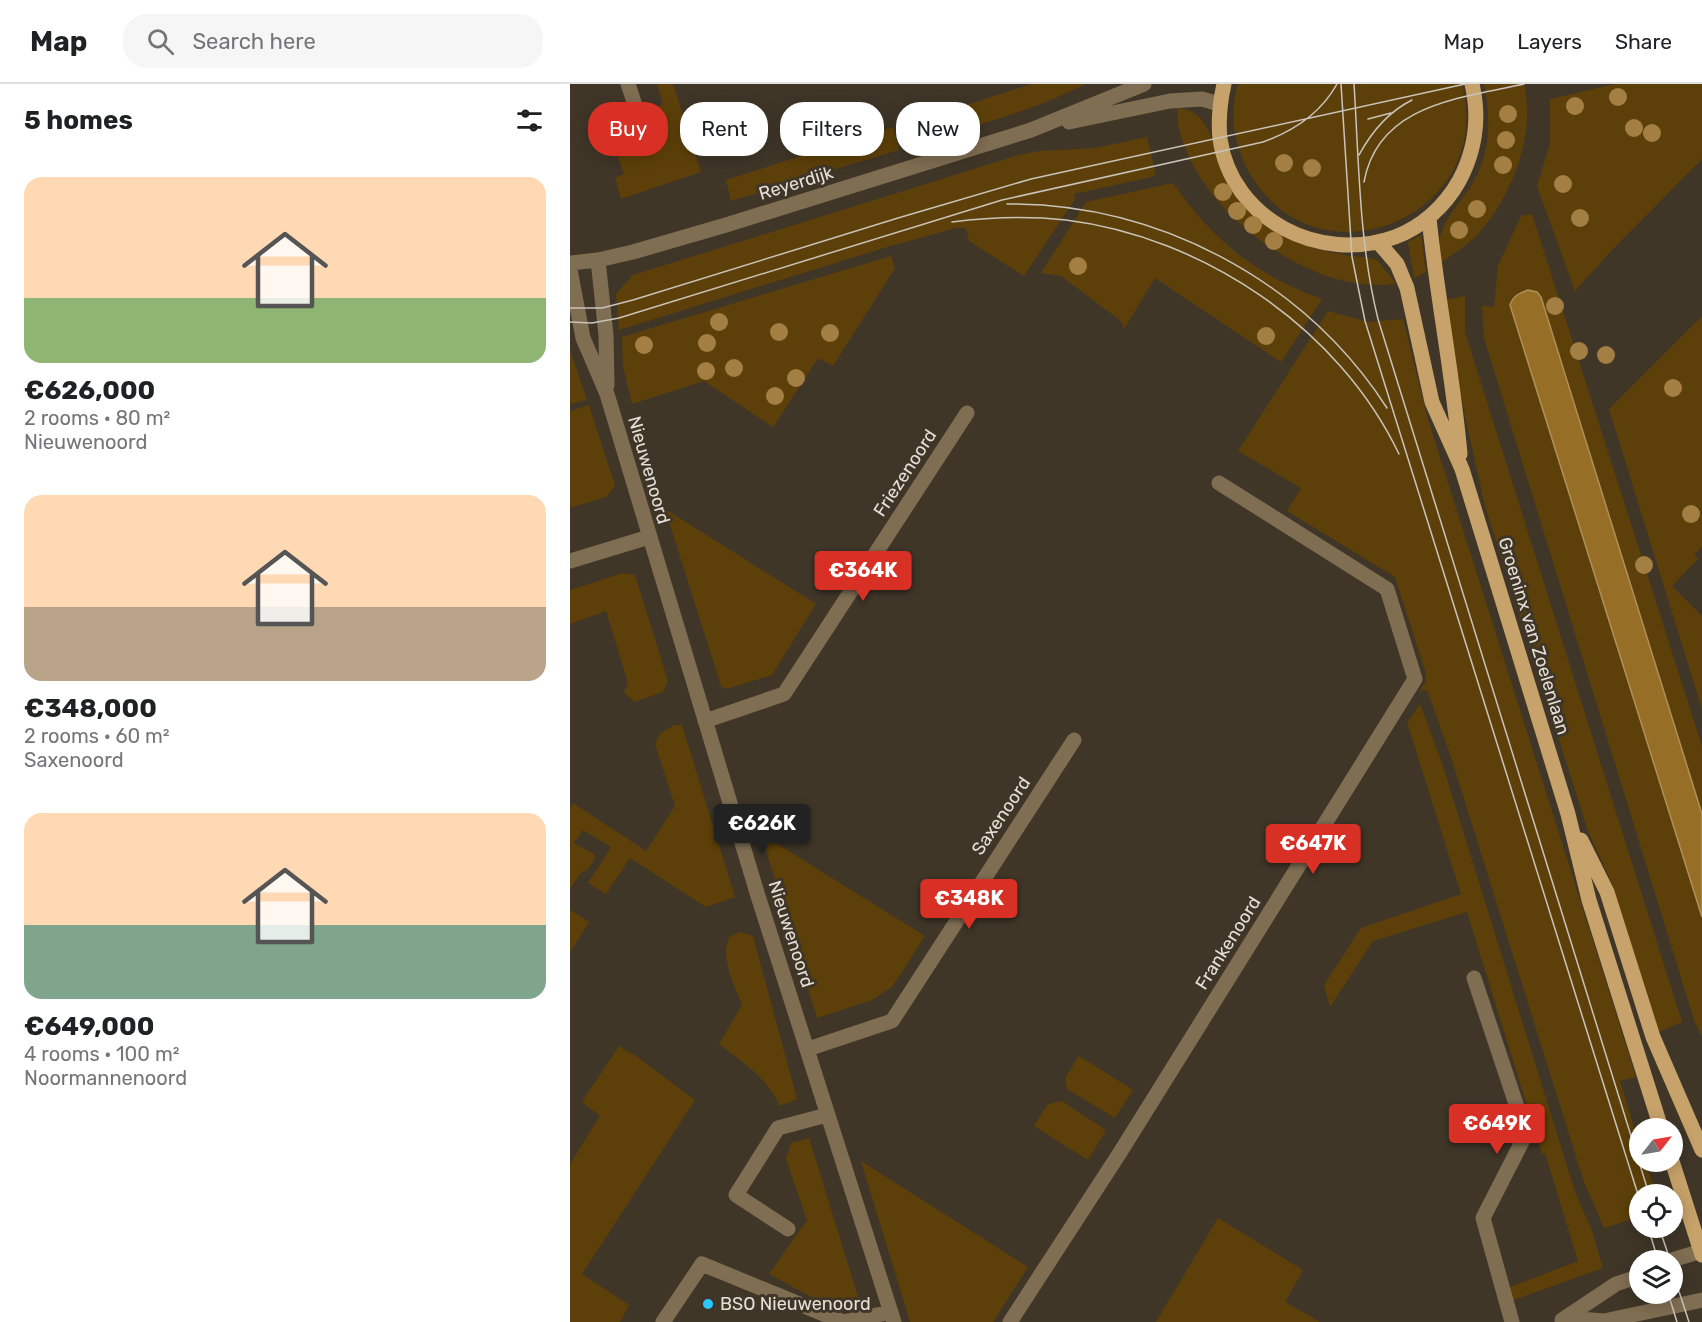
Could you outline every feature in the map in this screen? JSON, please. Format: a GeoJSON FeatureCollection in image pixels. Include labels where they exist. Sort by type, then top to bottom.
{"type":"FeatureCollection","features":[{"type":"Feature","properties":{"kind":"main road"},"geometry":{"type":"LineString","coordinates":[[1224,84],[1219,104],[1220,138],[1234,178],[1250,201],[1271,221],[1296,236],[1323,244],[1352,246],[1379,243],[1405,233],[1429,218],[1452,193],[1469,163],[1476,129],[1475,95],[1472,84]]}},
{"type":"Feature","properties":{"kind":"main road","name":"Groeninx van Zoelenlaan"},"geometry":{"type":"LineString","coordinates":[[1429,218],[1435,276],[1455,399],[1462,469]]}},
{"type":"Feature","properties":{"kind":"main road","name":"Groeninx van Zoelenlaan"},"geometry":{"type":"LineString","coordinates":[[1379,243],[1397,264],[1407,288],[1432,402],[1462,469],[1568,814],[1589,900],[1658,1118]]}},
{"type":"Feature","properties":{"kind":"main road","name":"Groeninx van Zoelenlaan"},"geometry":{"type":"LineString","coordinates":[[1568,814],[1607,892],[1653,1037],[1702,1150]]}},
{"type":"Feature","properties":{"kind":"main road"},"geometry":{"type":"LineString","coordinates":[[1676,1172],[1702,1253]]}},
{"type":"Feature","properties":{"kind":"street"},"geometry":{"type":"LineString","coordinates":[[628,84],[634,102]]}},
{"type":"Feature","properties":{"kind":"street","name":"Reyerdijk"},"geometry":{"type":"LineString","coordinates":[[570,262],[598,260],[726,225],[1031,130],[1144,84]]}},
{"type":"Feature","properties":{"kind":"street","name":"Reyerdijk"},"geometry":{"type":"LineString","coordinates":[[1031,130],[1170,101],[1202,99],[1219,104]]}},
{"type":"Feature","properties":{"kind":"street","name":"Nieuwenoord"},"geometry":{"type":"LineString","coordinates":[[598,260],[606,335],[607,394]]}},
{"type":"Feature","properties":{"kind":"street","name":"Nieuwenoord"},"geometry":{"type":"LineString","coordinates":[[570,270],[583,338],[607,394],[758,896],[893,1317],[843,1322],[702,1264],[663,1322]]}},
{"type":"Feature","properties":{"kind":"street","name":"Friezenoord"},"geometry":{"type":"LineString","coordinates":[[705,722],[784,694],[967,413]]}},
{"type":"Feature","properties":{"kind":"street","name":"Frankenoord"},"geometry":{"type":"LineString","coordinates":[[1010,1322],[1130,1137],[1415,679],[1387,589],[1219,483]]}},
{"type":"Feature","properties":{"kind":"street"},"geometry":{"type":"LineString","coordinates":[[570,561],[649,537]]}},
{"type":"Feature","properties":{"kind":"street","name":"Saxenoord"},"geometry":{"type":"LineString","coordinates":[[808,1049],[892,1021],[1074,740]]}},
{"type":"Feature","properties":{"kind":"street"},"geometry":{"type":"LineString","coordinates":[[1474,978],[1526,1134],[1483,1218],[1512,1322]]}},
{"type":"Feature","properties":{"kind":"street"},"geometry":{"type":"LineString","coordinates":[[788,1229],[736,1195],[778,1128],[827,1114]]}},
{"type":"Feature","properties":{"kind":"street"},"geometry":{"type":"LineString","coordinates":[[1683,1257],[1702,1253]]}},
{"type":"Feature","properties":{"kind":"street"},"geometry":{"type":"LineString","coordinates":[[1563,1321],[1616,1284],[1629,1280]]}},
{"type":"Feature","properties":{"kind":"street"},"geometry":{"type":"LineString","coordinates":[[1563,1321],[1604,1321],[1702,1300]]}},
{"type":"Feature","properties":{"kind":"shaded area"},"geometry":{"type":"Polygon","coordinates":[[[657,84],[673,84],[680,106],[680,156],[696,156],[701,172],[621,199],[615,178],[624,174],[618,156],[668,156],[668,102],[662,102],[657,84]]]}},
{"type":"Feature","properties":{"kind":"shaded area"},"geometry":{"type":"Polygon","coordinates":[[[1031,84],[1085,84],[1035,106],[980,124],[980,102],[976,102],[1031,84]]]}},
{"type":"Feature","properties":{"kind":"shaded area"},"geometry":{"type":"Polygon","coordinates":[[[1238,84],[1462,84],[1466,131],[1453,171],[1428,202],[1394,222],[1355,232],[1315,227],[1279,208],[1249,172],[1240,151],[1235,129],[1234,106],[1238,84]]]}},
{"type":"Feature","properties":{"kind":"shaded area"},"geometry":{"type":"Polygon","coordinates":[[[1484,84],[1524,84],[1527,124],[1524,144],[1511,183],[1490,219],[1474,238],[1441,263],[1442,230],[1473,183],[1485,153],[1488,119],[1484,84]]]}},
{"type":"Feature","properties":{"kind":"shaded area"},"geometry":{"type":"Polygon","coordinates":[[[1615,84],[1702,84],[1702,159],[1575,291],[1537,186],[1550,144],[1550,99],[1615,84]]]}},
{"type":"Feature","properties":{"kind":"shaded area"},"geometry":{"type":"Polygon","coordinates":[[[1178,108],[1195,114],[1206,125],[1222,169],[1234,192],[1263,224],[1288,239],[1315,249],[1377,260],[1395,282],[1393,284],[1364,284],[1334,278],[1304,267],[1249,232],[1206,186],[1191,161],[1179,128],[1178,108]]]}},
{"type":"Feature","properties":{"kind":"shaded area"},"geometry":{"type":"Polygon","coordinates":[[[893,127],[896,151],[884,155],[884,130],[893,127]]]}},
{"type":"Feature","properties":{"kind":"shaded area"},"geometry":{"type":"Polygon","coordinates":[[[1147,137],[1156,176],[1074,194],[1075,199],[1024,276],[969,241],[966,228],[956,228],[887,247],[619,330],[616,294],[633,275],[1019,155],[1039,151],[1095,148],[1147,137]]]}},
{"type":"Feature","properties":{"kind":"shaded area"},"geometry":{"type":"Polygon","coordinates":[[[802,156],[879,156],[731,201],[726,180],[802,156]]]}},
{"type":"Feature","properties":{"kind":"shaded area"},"geometry":{"type":"Polygon","coordinates":[[[1173,183],[1204,222],[1238,254],[1276,279],[1322,299],[1281,362],[1155,278],[1124,329],[1121,321],[1061,276],[1041,273],[1086,202],[1173,183]]]}},
{"type":"Feature","properties":{"kind":"shaded area"},"geometry":{"type":"Polygon","coordinates":[[[1532,214],[1702,746],[1702,814],[1541,297],[1537,292],[1512,299],[1510,305],[1702,917],[1702,1036],[1695,1023],[1484,338],[1482,306],[1494,307],[1498,266],[1521,216],[1532,214]]]}},
{"type":"Feature","properties":{"kind":"shaded area"},"geometry":{"type":"Polygon","coordinates":[[[1421,235],[1426,272],[1414,278],[1408,242],[1421,235]]]}},
{"type":"Feature","properties":{"kind":"shaded area"},"geometry":{"type":"Polygon","coordinates":[[[891,256],[895,268],[833,366],[818,358],[773,427],[704,381],[632,404],[623,366],[622,337],[891,256]]]}},
{"type":"Feature","properties":{"kind":"shaded area"},"geometry":{"type":"Polygon","coordinates":[[[1528,290],[1537,292],[1541,297],[1702,814],[1702,917],[1510,305],[1517,295],[1528,290]]]}},
{"type":"Feature","properties":{"kind":"shaded area"},"geometry":{"type":"Polygon","coordinates":[[[1465,296],[1465,332],[1682,1022],[1658,1032],[1611,881],[1588,831],[1485,506],[1454,365],[1445,300],[1465,296]]]}},
{"type":"Feature","properties":{"kind":"shaded area"},"geometry":{"type":"Polygon","coordinates":[[[1328,311],[1368,322],[1403,319],[1427,416],[1636,1077],[1620,1081],[1631,1118],[1629,1118],[1629,1172],[1649,1172],[1653,1184],[1629,1184],[1629,1220],[1604,1228],[1584,1182],[1451,757],[1427,690],[1419,691],[1426,682],[1425,670],[1395,577],[1287,511],[1301,488],[1238,451],[1328,311]]]}},
{"type":"Feature","properties":{"kind":"shaded area"},"geometry":{"type":"Polygon","coordinates":[[[1702,316],[1702,547],[1694,554],[1698,559],[1672,586],[1702,616],[1702,709],[1609,409],[1702,316]]]}},
{"type":"Feature","properties":{"kind":"shaded area"},"geometry":{"type":"Polygon","coordinates":[[[570,350],[587,400],[570,404],[570,350]]]}},
{"type":"Feature","properties":{"kind":"shaded area"},"geometry":{"type":"Polygon","coordinates":[[[589,405],[615,486],[606,497],[570,508],[570,411],[589,405]]]}},
{"type":"Feature","properties":{"kind":"shaded area"},"geometry":{"type":"Polygon","coordinates":[[[665,509],[816,604],[772,675],[726,689],[721,686],[665,509]]]}},
{"type":"Feature","properties":{"kind":"shaded area"},"geometry":{"type":"Polygon","coordinates":[[[623,573],[635,575],[668,681],[663,692],[634,702],[624,692],[628,683],[606,611],[570,624],[570,590],[623,573]]]}},
{"type":"Feature","properties":{"kind":"shaded area"},"geometry":{"type":"Polygon","coordinates":[[[1420,704],[1442,763],[1575,1192],[1592,1231],[1603,1268],[1511,1301],[1508,1288],[1578,1261],[1545,1153],[1542,1154],[1467,912],[1373,941],[1330,1007],[1324,985],[1361,928],[1461,894],[1407,722],[1420,704]]]}},
{"type":"Feature","properties":{"kind":"shaded area"},"geometry":{"type":"Polygon","coordinates":[[[674,725],[682,725],[735,897],[706,907],[630,858],[606,894],[588,883],[611,847],[583,830],[574,843],[594,854],[595,858],[587,871],[582,871],[570,889],[570,808],[573,803],[646,851],[675,806],[655,744],[661,733],[674,725]]]}},
{"type":"Feature","properties":{"kind":"shaded area"},"geometry":{"type":"Polygon","coordinates":[[[761,834],[925,936],[892,987],[872,1000],[817,1018],[761,834]]]}},
{"type":"Feature","properties":{"kind":"shaded area"},"geometry":{"type":"Polygon","coordinates":[[[570,910],[589,922],[570,952],[570,910]]]}},
{"type":"Feature","properties":{"kind":"shaded area"},"geometry":{"type":"Polygon","coordinates":[[[740,932],[753,936],[797,1099],[780,1106],[761,1079],[719,1044],[742,1005],[729,971],[726,954],[729,937],[740,932]]]}},
{"type":"Feature","properties":{"kind":"shaded area"},"geometry":{"type":"Polygon","coordinates":[[[619,1046],[695,1100],[582,1274],[629,1305],[620,1322],[570,1322],[570,1164],[600,1116],[582,1102],[619,1046]]]}},
{"type":"Feature","properties":{"kind":"shaded area"},"geometry":{"type":"Polygon","coordinates":[[[1079,1056],[1133,1090],[1115,1118],[1067,1089],[1065,1078],[1079,1056]]]}},
{"type":"Feature","properties":{"kind":"shaded area"},"geometry":{"type":"Polygon","coordinates":[[[1062,1101],[1106,1130],[1088,1160],[1034,1126],[1048,1104],[1062,1101]]]}},
{"type":"Feature","properties":{"kind":"shaded area"},"geometry":{"type":"Polygon","coordinates":[[[809,1138],[860,1303],[841,1309],[830,1307],[769,1274],[807,1220],[786,1159],[791,1143],[809,1138]]]}},
{"type":"Feature","properties":{"kind":"shaded area"},"geometry":{"type":"Polygon","coordinates":[[[861,1161],[1028,1267],[993,1322],[910,1322],[861,1161]]]}},
{"type":"Feature","properties":{"kind":"shaded area"},"geometry":{"type":"Polygon","coordinates":[[[1218,1218],[1303,1270],[1285,1302],[1320,1322],[1156,1322],[1218,1218]]]}},
{"type":"Feature","properties":{"kind":"tram line"},"geometry":{"type":"LineString","coordinates":[[570,322],[592,323],[619,318],[1002,200],[1263,142],[1306,120],[1323,104],[1337,84]]}},
{"type":"Feature","properties":{"kind":"tram line"},"geometry":{"type":"LineString","coordinates":[[1341,84],[1352,257],[1365,321],[1635,1184]]}},
{"type":"Feature","properties":{"kind":"tram line"},"geometry":{"type":"LineString","coordinates":[[1354,84],[1363,232],[1378,319],[1646,1184]]}},
{"type":"Feature","properties":{"kind":"tram line"},"geometry":{"type":"LineString","coordinates":[[570,308],[602,308],[633,300],[1031,179],[1465,84]]}},
{"type":"Feature","properties":{"kind":"tram line"},"geometry":{"type":"LineString","coordinates":[[1364,182],[1372,156],[1386,136],[1404,120],[1449,101],[1524,84]]}},
{"type":"Feature","properties":{"kind":"tram line"},"geometry":{"type":"LineString","coordinates":[[1359,155],[1381,123],[1395,110],[1412,100]]}},
{"type":"Feature","properties":{"kind":"tram line"},"geometry":{"type":"LineString","coordinates":[[1368,119],[1391,113]]}},
{"type":"Feature","properties":{"kind":"tram line"},"geometry":{"type":"LineString","coordinates":[[1007,204],[1063,207],[1118,217],[1172,234],[1222,258],[1270,287],[1314,322],[1353,362],[1387,408]]}},
{"type":"Feature","properties":{"kind":"tram line"},"geometry":{"type":"LineString","coordinates":[[952,222],[1009,218],[1066,220],[1117,230],[1167,246],[1216,268],[1261,296],[1303,329],[1341,367],[1373,408],[1399,454]]}},
{"type":"Feature","properties":{"kind":"tram line"},"geometry":{"type":"LineString","coordinates":[[1651,1238],[1655,1250]]}},
{"type":"Feature","properties":{"kind":"tram line"},"geometry":{"type":"LineString","coordinates":[[1663,1238],[1667,1250]]}},
{"type":"Feature","properties":{"kind":"tram line"},"geometry":{"type":"LineString","coordinates":[[1671,1304],[1677,1322]]}},
{"type":"Feature","properties":{"kind":"tram line"},"geometry":{"type":"LineString","coordinates":[[1683,1304],[1689,1322]]}},
{"type":"Feature","properties":{"kind":"place","name":"BSO Nieuwenoord"},"geometry":{"type":"Point","coordinates":[708,1304]}}]}
